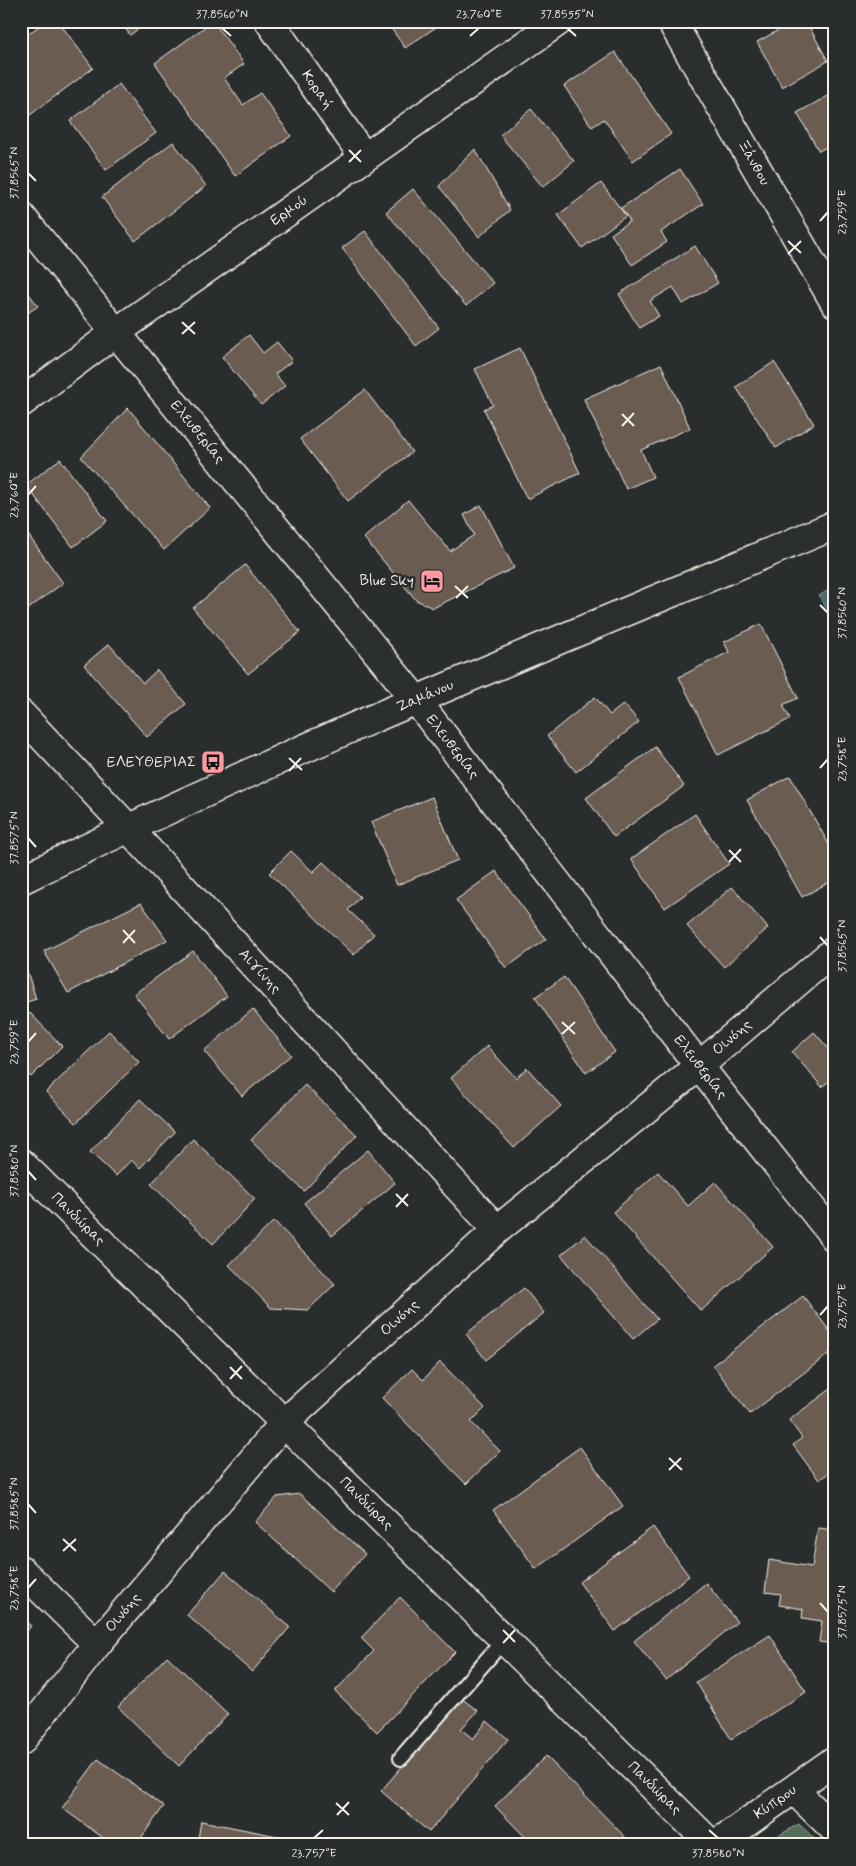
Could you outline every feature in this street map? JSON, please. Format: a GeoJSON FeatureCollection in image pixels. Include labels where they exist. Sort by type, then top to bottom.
{"type":"FeatureCollection","features":[{"type":"Feature","properties":{"kind":"street","name":"Κοραή"},"geometry":{"type":"LineString","coordinates":[[269,21],[364,157]]}},
{"type":"Feature","properties":{"kind":"street","name":"Ερμού"},"geometry":{"type":"LineString","coordinates":[[21,403],[115,333],[559,21]]}},
{"type":"Feature","properties":{"kind":"street","name":"Ξάνθου"},"geometry":{"type":"LineString","coordinates":[[671,21],[835,303]]}},
{"type":"Feature","properties":{"kind":"street","name":"Ελευθερίας"},"geometry":{"type":"LineString","coordinates":[[21,216],[416,700],[699,1066],[835,1238]]}},
{"type":"Feature","properties":{"kind":"street","name":"Ζαμάνου"},"geometry":{"type":"LineString","coordinates":[[21,880],[128,828],[416,700],[835,525]]}},
{"type":"Feature","properties":{"kind":"street","name":"Αιγίνης"},"geometry":{"type":"LineString","coordinates":[[21,714],[497,1230]]}},
{"type":"Feature","properties":{"kind":"street","name":"Οινόης"},"geometry":{"type":"LineString","coordinates":[[21,1742],[97,1644],[284,1423],[497,1230],[699,1066],[835,950]]}},
{"type":"Feature","properties":{"kind":"street","name":"Πανδώρας"},"geometry":{"type":"LineString","coordinates":[[21,1163],[714,1845]]}},
{"type":"Feature","properties":{"kind":"street"},"geometry":{"type":"LineString","coordinates":[[21,1570],[97,1644]]}},
{"type":"Feature","properties":{"kind":"street","name":"Κύπρου"},"geometry":{"type":"LineString","coordinates":[[714,1845],[835,1760]]}},
{"type":"Feature","properties":{"kind":"street"},"geometry":{"type":"LineString","coordinates":[[794,1790],[835,1830]]}},
{"type":"Feature","properties":{"kind":"lane"},"geometry":{"type":"LineString","coordinates":[[402,1758],[504,1640]]}},
{"type":"Feature","properties":{"kind":"green space"},"geometry":{"type":"Polygon","coordinates":[[[799,1824],[821,1845],[762,1845],[799,1824]]]}},
{"type":"Feature","properties":{"kind":"water"},"geometry":{"type":"Polygon","coordinates":[[[835,586],[835,623],[819,596],[835,586]]]}},
{"type":"Feature","properties":{"kind":"building"},"geometry":{"type":"Polygon","coordinates":[[[46,21],[58,21],[93,68],[26,118],[21,111],[21,39],[46,21]]]}},
{"type":"Feature","properties":{"kind":"building"},"geometry":{"type":"Polygon","coordinates":[[[120,21],[149,21],[130,35],[120,21]]]}},
{"type":"Feature","properties":{"kind":"building"},"geometry":{"type":"Polygon","coordinates":[[[213,21],[244,64],[224,78],[243,105],[260,93],[291,136],[235,176],[155,63],[213,21]]]}},
{"type":"Feature","properties":{"kind":"building"},"geometry":{"type":"Polygon","coordinates":[[[386,21],[441,21],[442,23],[405,48],[386,21]]]}},
{"type":"Feature","properties":{"kind":"building"},"geometry":{"type":"Polygon","coordinates":[[[795,21],[806,21],[828,61],[782,87],[757,42],[795,21]]]}},
{"type":"Feature","properties":{"kind":"building"},"geometry":{"type":"Polygon","coordinates":[[[615,52],[671,134],[633,161],[604,119],[592,127],[564,86],[615,52]]]}},
{"type":"Feature","properties":{"kind":"building"},"geometry":{"type":"Polygon","coordinates":[[[119,84],[156,133],[106,170],[70,121],[119,84]]]}},
{"type":"Feature","properties":{"kind":"building"},"geometry":{"type":"Polygon","coordinates":[[[835,92],[835,142],[819,151],[797,113],[835,92]]]}},
{"type":"Feature","properties":{"kind":"building"},"geometry":{"type":"Polygon","coordinates":[[[531,109],[574,161],[543,187],[500,135],[531,109]]]}},
{"type":"Feature","properties":{"kind":"building"},"geometry":{"type":"Polygon","coordinates":[[[173,142],[206,186],[135,241],[102,197],[173,142]]]}},
{"type":"Feature","properties":{"kind":"building"},"geometry":{"type":"Polygon","coordinates":[[[475,149],[510,210],[479,237],[439,186],[475,149]]]}},
{"type":"Feature","properties":{"kind":"building"},"geometry":{"type":"Polygon","coordinates":[[[680,169],[703,204],[661,232],[667,242],[632,265],[611,234],[630,221],[621,208],[680,169]]]}},
{"type":"Feature","properties":{"kind":"building"},"geometry":{"type":"Polygon","coordinates":[[[601,183],[626,216],[582,248],[558,215],[601,183]]]}},
{"type":"Feature","properties":{"kind":"building"},"geometry":{"type":"Polygon","coordinates":[[[413,189],[493,283],[466,306],[386,212],[413,189]]]}},
{"type":"Feature","properties":{"kind":"building"},"geometry":{"type":"Polygon","coordinates":[[[365,231],[439,328],[416,346],[342,248],[365,231]]]}},
{"type":"Feature","properties":{"kind":"building"},"geometry":{"type":"Polygon","coordinates":[[[695,246],[718,283],[683,304],[673,287],[650,301],[659,316],[639,328],[619,294],[695,246]]]}},
{"type":"Feature","properties":{"kind":"building"},"geometry":{"type":"Polygon","coordinates":[[[21,283],[38,306],[21,318],[21,283]]]}},
{"type":"Feature","properties":{"kind":"building"},"geometry":{"type":"Polygon","coordinates":[[[249,335],[263,353],[277,342],[292,361],[275,374],[285,386],[261,405],[222,357],[249,335]]]}},
{"type":"Feature","properties":{"kind":"building"},"geometry":{"type":"Polygon","coordinates":[[[520,348],[580,473],[527,499],[484,409],[493,405],[475,369],[520,348]]]}},
{"type":"Feature","properties":{"kind":"building"},"geometry":{"type":"Polygon","coordinates":[[[774,362],[814,424],[776,448],[736,387],[774,362]]]}},
{"type":"Feature","properties":{"kind":"building"},"geometry":{"type":"Polygon","coordinates":[[[661,364],[690,428],[641,450],[653,477],[626,489],[584,399],[661,364]]]}},
{"type":"Feature","properties":{"kind":"building"},"geometry":{"type":"Polygon","coordinates":[[[365,390],[412,452],[348,501],[300,439],[365,390]]]}},
{"type":"Feature","properties":{"kind":"building"},"geometry":{"type":"Polygon","coordinates":[[[128,408],[210,508],[164,550],[81,457],[128,408]]]}},
{"type":"Feature","properties":{"kind":"building"},"geometry":{"type":"Polygon","coordinates":[[[60,459],[107,521],[73,547],[26,485],[60,459]]]}},
{"type":"Feature","properties":{"kind":"building"},"geometry":{"type":"Polygon","coordinates":[[[408,500],[450,551],[474,535],[464,515],[481,505],[514,568],[433,608],[416,600],[364,538],[408,500]]]}},
{"type":"Feature","properties":{"kind":"building"},"geometry":{"type":"Polygon","coordinates":[[[21,525],[63,583],[24,612],[21,608],[21,525]]]}},
{"type":"Feature","properties":{"kind":"building"},"geometry":{"type":"Polygon","coordinates":[[[245,565],[300,632],[248,674],[193,608],[245,565]]]}},
{"type":"Feature","properties":{"kind":"building"},"geometry":{"type":"Polygon","coordinates":[[[761,624],[798,698],[783,705],[790,719],[718,755],[679,677],[729,652],[724,642],[761,624]]]}},
{"type":"Feature","properties":{"kind":"building"},"geometry":{"type":"Polygon","coordinates":[[[109,644],[143,683],[157,670],[186,704],[147,737],[84,665],[109,644]]]}},
{"type":"Feature","properties":{"kind":"building"},"geometry":{"type":"Polygon","coordinates":[[[595,697],[610,715],[624,704],[639,722],[576,772],[547,736],[595,697]]]}},
{"type":"Feature","properties":{"kind":"building"},"geometry":{"type":"Polygon","coordinates":[[[655,747],[684,786],[614,837],[586,798],[655,747]]]}},
{"type":"Feature","properties":{"kind":"building"},"geometry":{"type":"Polygon","coordinates":[[[790,776],[835,855],[835,879],[802,897],[747,800],[790,776]]]}},
{"type":"Feature","properties":{"kind":"building"},"geometry":{"type":"Polygon","coordinates":[[[432,797],[458,860],[397,885],[371,822],[432,797]]]}},
{"type":"Feature","properties":{"kind":"building"},"geometry":{"type":"Polygon","coordinates":[[[695,814],[729,864],[665,908],[631,859],[695,814]]]}},
{"type":"Feature","properties":{"kind":"building"},"geometry":{"type":"Polygon","coordinates":[[[291,851],[313,872],[323,862],[360,897],[348,910],[374,934],[354,955],[269,873],[291,851]]]}},
{"type":"Feature","properties":{"kind":"building"},"geometry":{"type":"Polygon","coordinates":[[[496,871],[546,939],[506,968],[456,900],[496,871]]]}},
{"type":"Feature","properties":{"kind":"building"},"geometry":{"type":"Polygon","coordinates":[[[732,887],[768,928],[724,967],[687,926],[732,887]]]}},
{"type":"Feature","properties":{"kind":"building"},"geometry":{"type":"Polygon","coordinates":[[[141,903],[167,940],[68,993],[44,951],[141,903]]]}},
{"type":"Feature","properties":{"kind":"building"},"geometry":{"type":"Polygon","coordinates":[[[193,951],[227,996],[169,1039],[134,994],[193,951]]]}},
{"type":"Feature","properties":{"kind":"building"},"geometry":{"type":"Polygon","coordinates":[[[21,962],[24,962],[36,999],[21,1004],[21,962]]]}},
{"type":"Feature","properties":{"kind":"building"},"geometry":{"type":"Polygon","coordinates":[[[564,977],[615,1052],[586,1073],[535,997],[564,977]]]}},
{"type":"Feature","properties":{"kind":"building"},"geometry":{"type":"Polygon","coordinates":[[[253,1009],[291,1055],[242,1096],[204,1051],[253,1009]]]}},
{"type":"Feature","properties":{"kind":"building"},"geometry":{"type":"Polygon","coordinates":[[[30,1013],[62,1046],[31,1077],[21,1067],[21,1022],[30,1013]]]}},
{"type":"Feature","properties":{"kind":"building"},"geometry":{"type":"Polygon","coordinates":[[[109,1031],[139,1062],[76,1123],[46,1092],[109,1031]]]}},
{"type":"Feature","properties":{"kind":"building"},"geometry":{"type":"Polygon","coordinates":[[[814,1032],[828,1048],[835,1042],[835,1076],[822,1087],[792,1052],[814,1032]]]}},
{"type":"Feature","properties":{"kind":"building"},"geometry":{"type":"Polygon","coordinates":[[[487,1046],[516,1078],[527,1068],[561,1106],[514,1148],[451,1078],[487,1046]]]}},
{"type":"Feature","properties":{"kind":"building"},"geometry":{"type":"Polygon","coordinates":[[[305,1085],[357,1135],[304,1191],[251,1140],[305,1085]]]}},
{"type":"Feature","properties":{"kind":"building"},"geometry":{"type":"Polygon","coordinates":[[[140,1099],[175,1132],[140,1168],[131,1160],[116,1176],[90,1152],[140,1099]]]}},
{"type":"Feature","properties":{"kind":"building"},"geometry":{"type":"Polygon","coordinates":[[[193,1139],[255,1199],[213,1244],[151,1184],[193,1139]]]}},
{"type":"Feature","properties":{"kind":"building"},"geometry":{"type":"Polygon","coordinates":[[[368,1150],[395,1183],[332,1236],[304,1203],[368,1150]]]}},
{"type":"Feature","properties":{"kind":"building"},"geometry":{"type":"Polygon","coordinates":[[[658,1172],[688,1206],[715,1182],[773,1247],[701,1311],[613,1212],[658,1172]]]}},
{"type":"Feature","properties":{"kind":"building"},"geometry":{"type":"Polygon","coordinates":[[[274,1221],[335,1284],[308,1310],[271,1308],[229,1265],[274,1221]]]}},
{"type":"Feature","properties":{"kind":"building"},"geometry":{"type":"Polygon","coordinates":[[[585,1235],[657,1319],[633,1339],[561,1255],[585,1235]]]}},
{"type":"Feature","properties":{"kind":"building"},"geometry":{"type":"Polygon","coordinates":[[[524,1288],[544,1313],[486,1360],[466,1334],[524,1288]]]}},
{"type":"Feature","properties":{"kind":"building"},"geometry":{"type":"Polygon","coordinates":[[[803,1296],[835,1338],[835,1349],[750,1414],[713,1365],[803,1296]]]}},
{"type":"Feature","properties":{"kind":"building"},"geometry":{"type":"Polygon","coordinates":[[[440,1362],[485,1408],[471,1422],[500,1451],[466,1484],[382,1398],[412,1369],[423,1380],[440,1362]]]}},
{"type":"Feature","properties":{"kind":"building"},"geometry":{"type":"Polygon","coordinates":[[[835,1386],[835,1468],[819,1480],[793,1445],[802,1438],[789,1420],[835,1386]]]}},
{"type":"Feature","properties":{"kind":"building"},"geometry":{"type":"Polygon","coordinates":[[[580,1447],[623,1506],[536,1569],[493,1510],[580,1447]]]}},
{"type":"Feature","properties":{"kind":"building"},"geometry":{"type":"Polygon","coordinates":[[[300,1494],[365,1554],[331,1592],[255,1522],[277,1497],[300,1494]]]}},
{"type":"Feature","properties":{"kind":"building"},"geometry":{"type":"Polygon","coordinates":[[[653,1527],[689,1576],[615,1631],[579,1582],[653,1527]]]}},
{"type":"Feature","properties":{"kind":"building"},"geometry":{"type":"Polygon","coordinates":[[[818,1528],[835,1530],[833,1551],[835,1552],[835,1644],[819,1642],[822,1621],[802,1618],[803,1609],[779,1605],[781,1594],[765,1592],[769,1560],[812,1567],[818,1528]]]}},
{"type":"Feature","properties":{"kind":"building"},"geometry":{"type":"Polygon","coordinates":[[[225,1571],[290,1627],[252,1672],[187,1615],[225,1571]]]}},
{"type":"Feature","properties":{"kind":"building"},"geometry":{"type":"Polygon","coordinates":[[[706,1583],[737,1622],[666,1680],[634,1641],[706,1583]]]}},
{"type":"Feature","properties":{"kind":"building"},"geometry":{"type":"Polygon","coordinates":[[[400,1597],[455,1652],[377,1732],[335,1691],[374,1651],[361,1638],[400,1597]]]}},
{"type":"Feature","properties":{"kind":"building"},"geometry":{"type":"Polygon","coordinates":[[[21,1618],[31,1626],[21,1638],[21,1618]]]}},
{"type":"Feature","properties":{"kind":"building"},"geometry":{"type":"Polygon","coordinates":[[[770,1635],[806,1692],[731,1739],[696,1682],[770,1635]]]}},
{"type":"Feature","properties":{"kind":"building"},"geometry":{"type":"Polygon","coordinates":[[[167,1656],[228,1714],[179,1766],[118,1707],[167,1656]]]}},
{"type":"Feature","properties":{"kind":"building"},"geometry":{"type":"Polygon","coordinates":[[[461,1698],[478,1711],[461,1729],[473,1739],[487,1721],[508,1739],[429,1832],[381,1791],[461,1698]]]}},
{"type":"Feature","properties":{"kind":"building"},"geometry":{"type":"Polygon","coordinates":[[[546,1756],[629,1841],[626,1845],[533,1845],[495,1806],[546,1756]]]}},
{"type":"Feature","properties":{"kind":"building"},"geometry":{"type":"Polygon","coordinates":[[[98,1759],[164,1806],[136,1845],[113,1845],[62,1808],[98,1759]]]}},
{"type":"Feature","properties":{"kind":"building"},"geometry":{"type":"Polygon","coordinates":[[[201,1821],[292,1839],[290,1845],[197,1845],[201,1821]]]}},
{"type":"Feature","properties":{"kind":"place","name":"Blue Sky"},"geometry":{"type":"Point","coordinates":[432,581]}},
{"type":"Feature","properties":{"kind":"place","name":"ΕΛΕΥΘΕΡΙΑΣ"},"geometry":{"type":"Point","coordinates":[213,762]}}]}
